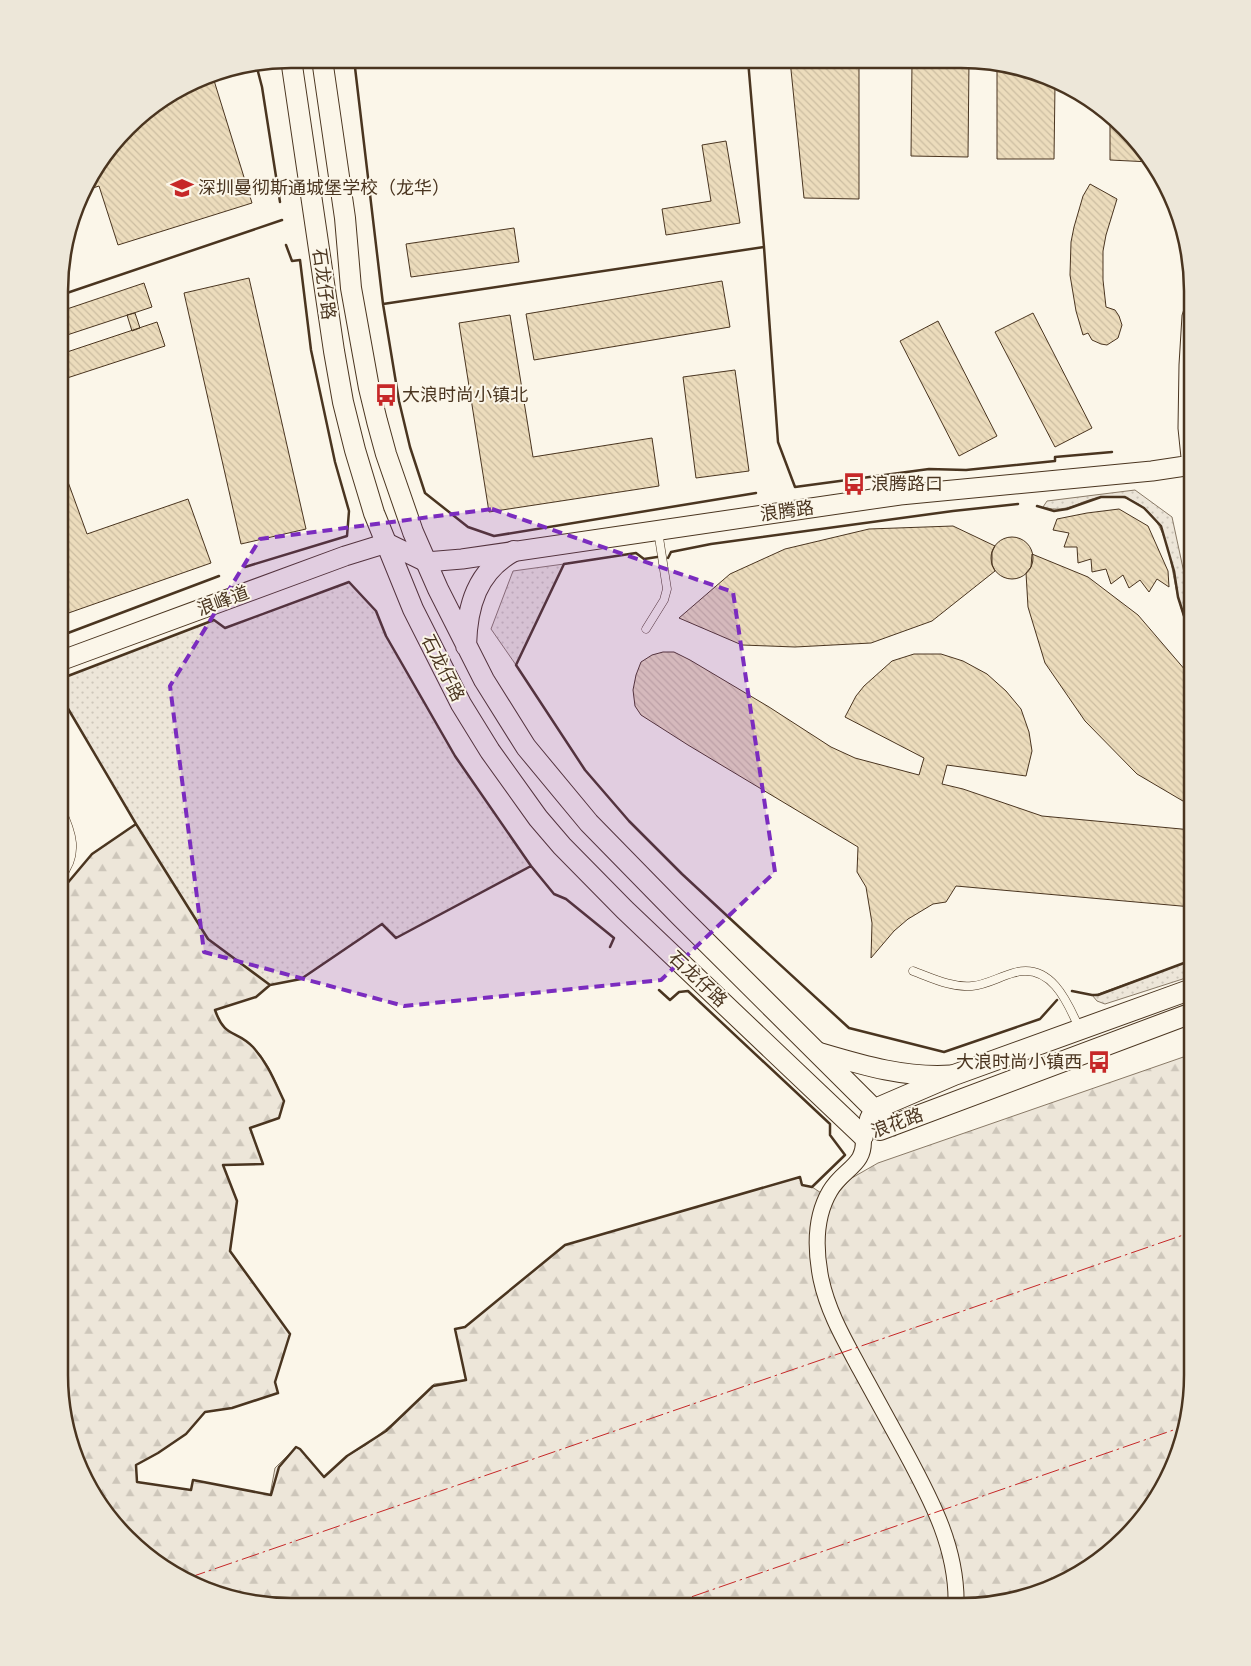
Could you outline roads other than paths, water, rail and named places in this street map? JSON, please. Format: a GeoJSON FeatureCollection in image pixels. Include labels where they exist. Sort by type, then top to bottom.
{"type":"FeatureCollection","features":[{"type":"Feature","properties":{"kind":"main road","name":"石龙仔路"},"geometry":{"type":"LineString","coordinates":[[292,68],[334,351],[343,402],[355,450],[374,513],[413,609],[461,704],[490,751],[538,818],[562,846],[625,910],[863,1136]]}},
{"type":"Feature","properties":{"kind":"main road","name":"石龙仔路"},"geometry":{"type":"LineString","coordinates":[[323,68],[345,218],[351,288],[369,388],[389,463],[403,505],[426,562],[484,680],[510,723],[565,796],[641,877],[891,1126]]}},
{"type":"Feature","properties":{"kind":"main road"},"geometry":{"type":"LineString","coordinates":[[466,646],[470,609],[482,579],[501,558],[514,551]]}},
{"type":"Feature","properties":{"kind":"main road","name":"浪花路"},"geometry":{"type":"LineString","coordinates":[[863,1136],[875,1109],[954,1075],[1184,992]]}},
{"type":"Feature","properties":{"kind":"main road","name":"浪花路"},"geometry":{"type":"LineString","coordinates":[[863,1136],[1184,1016]]}},
{"type":"Feature","properties":{"kind":"street","name":"浪腾路"},"geometry":{"type":"LineString","coordinates":[[426,562],[474,557],[900,495],[1184,467]]}},
{"type":"Feature","properties":{"kind":"street"},"geometry":{"type":"LineString","coordinates":[[387,543],[426,562]]}},
{"type":"Feature","properties":{"kind":"street","name":"浪峰道"},"geometry":{"type":"LineString","coordinates":[[68,658],[345,556],[387,543]]}},
{"type":"Feature","properties":{"kind":"street"},"geometry":{"type":"LineString","coordinates":[[818,1052],[894,1073],[930,1076],[954,1075]]}},
{"type":"Feature","properties":{"kind":"street"},"geometry":{"type":"LineString","coordinates":[[863,1136],[864,1146],[862,1154],[856,1163],[836,1182],[820,1213],[817,1237],[821,1278],[834,1321],[938,1514],[953,1563],[956,1598]]}},
{"type":"Feature","properties":{"kind":"lane"},"geometry":{"type":"LineString","coordinates":[[646,629],[664,600],[667,589],[658,530]]}},
{"type":"Feature","properties":{"kind":"lane"},"geometry":{"type":"LineString","coordinates":[[68,825],[72,838],[72,849],[68,867]]}},
{"type":"Feature","properties":{"kind":"lane"},"geometry":{"type":"LineString","coordinates":[[913,971],[959,986],[974,986],[988,983],[1014,973],[1036,972],[1044,975],[1064,996],[1080,1030]]}},
{"type":"Feature","properties":{"kind":"place","name":"深圳曼彻斯通城堡学校（龙华）"},"geometry":{"type":"Point","coordinates":[182,188]}},
{"type":"Feature","properties":{"kind":"place","name":"大浪时尚小镇北"},"geometry":{"type":"Point","coordinates":[386,395]}},
{"type":"Feature","properties":{"kind":"place","name":"浪腾路口"},"geometry":{"type":"Point","coordinates":[854,484]}},
{"type":"Feature","properties":{"kind":"place","name":"大浪时尚小镇西"},"geometry":{"type":"Point","coordinates":[1099,1062]}}]}
